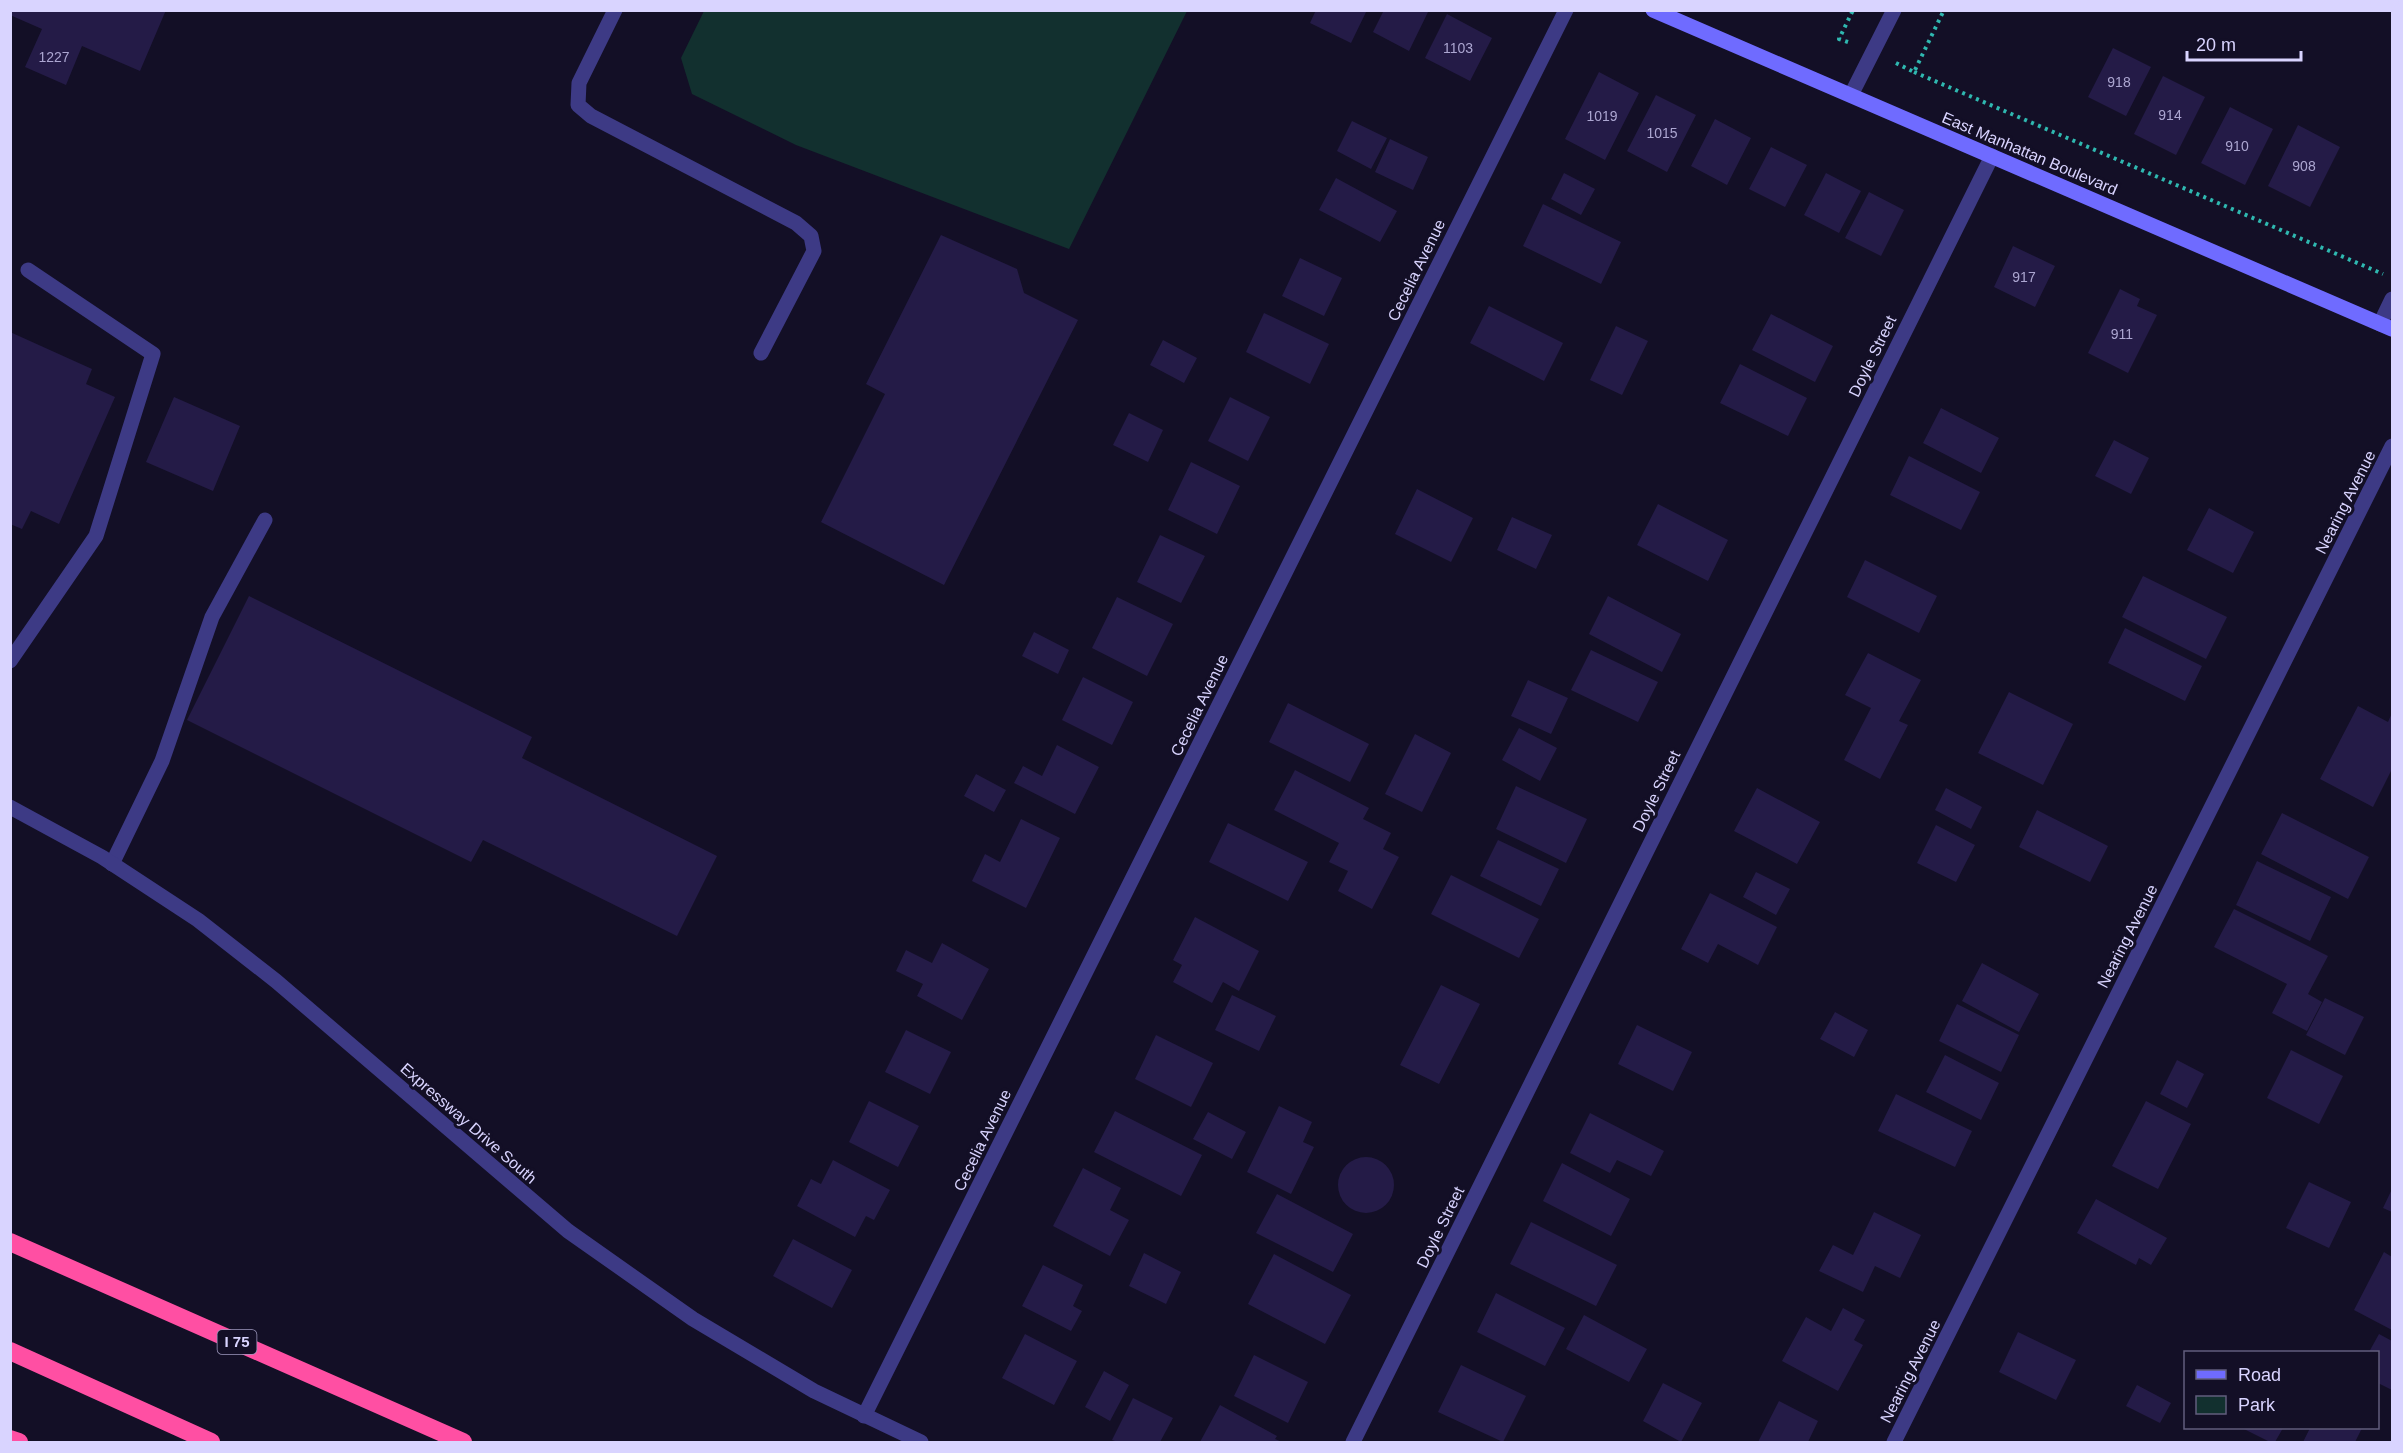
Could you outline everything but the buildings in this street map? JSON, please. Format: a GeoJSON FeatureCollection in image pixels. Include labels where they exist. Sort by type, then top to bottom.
{"type":"FeatureCollection","features":[{"type":"Feature","properties":{"kind":"highway","name":"I 75"},"geometry":{"type":"LineString","coordinates":[[10,1242],[463,1443]]}},
{"type":"Feature","properties":{"kind":"highway"},"geometry":{"type":"LineString","coordinates":[[10,1350],[211,1443]]}},
{"type":"Feature","properties":{"kind":"highway"},"geometry":{"type":"LineString","coordinates":[[10,1439],[19,1443]]}},
{"type":"Feature","properties":{"kind":"main road","name":"East Manhattan Boulevard"},"geometry":{"type":"LineString","coordinates":[[1653,10],[2386,326]]}},
{"type":"Feature","properties":{"kind":"street"},"geometry":{"type":"LineString","coordinates":[[615,10],[579,83],[578,105],[591,116],[796,223],[811,236],[814,251],[761,353]]}},
{"type":"Feature","properties":{"kind":"street","name":"Cecelia Avenue"},"geometry":{"type":"LineString","coordinates":[[864,1416],[1566,10]]}},
{"type":"Feature","properties":{"kind":"street"},"geometry":{"type":"LineString","coordinates":[[1851,95],[1894,10]]}},
{"type":"Feature","properties":{"kind":"street","name":"Doyle Street"},"geometry":{"type":"LineString","coordinates":[[1353,1443],[1992,156]]}},
{"type":"Feature","properties":{"kind":"street"},"geometry":{"type":"LineString","coordinates":[[10,661],[96,536],[153,354],[28,270]]}},
{"type":"Feature","properties":{"kind":"street"},"geometry":{"type":"LineString","coordinates":[[2386,326],[2392,299]]}},
{"type":"Feature","properties":{"kind":"street","name":"Nearing Avenue"},"geometry":{"type":"LineString","coordinates":[[1894,1443],[2392,446]]}},
{"type":"Feature","properties":{"kind":"street"},"geometry":{"type":"LineString","coordinates":[[112,864],[162,761],[212,617],[265,520]]}},
{"type":"Feature","properties":{"kind":"street","name":"Expressway Drive South"},"geometry":{"type":"LineString","coordinates":[[10,807],[112,864],[198,920],[276,981],[568,1231],[693,1319],[766,1364],[864,1416],[921,1443]]}},
{"type":"Feature","properties":{"kind":"path"},"geometry":{"type":"LineString","coordinates":[[1914,72],[2352,262],[2392,277]]}},
{"type":"Feature","properties":{"kind":"green space"},"geometry":{"type":"Polygon","coordinates":[[[704,10],[1187,11],[1069,249],[796,145],[692,94],[681,58],[704,10]]]}}]}
